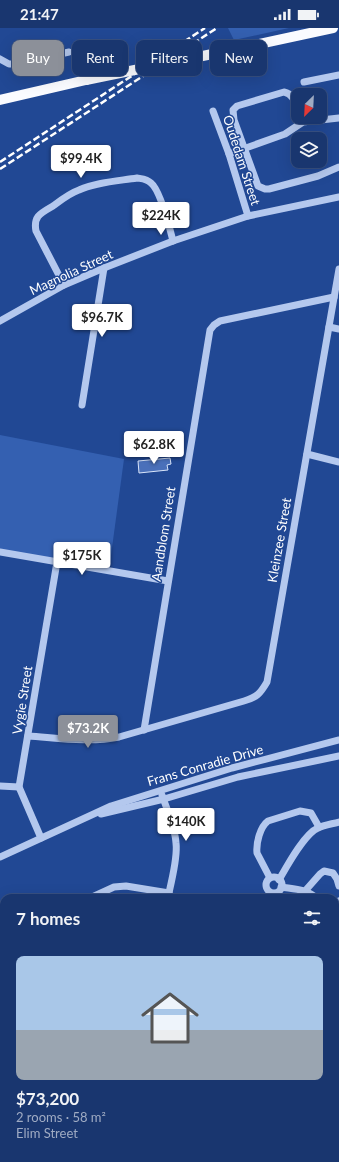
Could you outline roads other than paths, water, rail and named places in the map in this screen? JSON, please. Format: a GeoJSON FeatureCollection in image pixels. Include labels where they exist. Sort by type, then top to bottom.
{"type":"FeatureCollection","features":[{"type":"Feature","properties":{"kind":"main road"},"geometry":{"type":"LineString","coordinates":[[0,100],[86,80],[333,28]]}},
{"type":"Feature","properties":{"kind":"street"},"geometry":{"type":"LineString","coordinates":[[0,59],[9,64],[16,64],[69,52]]}},
{"type":"Feature","properties":{"kind":"street"},"geometry":{"type":"LineString","coordinates":[[304,82],[339,75]]}},
{"type":"Feature","properties":{"kind":"street"},"geometry":{"type":"LineString","coordinates":[[291,96],[284,92],[237,106],[233,110],[232,115],[256,183],[261,188],[265,189],[280,187],[318,176],[339,167]]}},
{"type":"Feature","properties":{"kind":"street","name":"Oudedam Street"},"geometry":{"type":"LineString","coordinates":[[213,111],[229,154],[248,216]]}},
{"type":"Feature","properties":{"kind":"street"},"geometry":{"type":"LineString","coordinates":[[327,119],[339,118]]}},
{"type":"Feature","properties":{"kind":"street"},"geometry":{"type":"LineString","coordinates":[[229,154],[285,134],[295,124]]}},
{"type":"Feature","properties":{"kind":"street"},"geometry":{"type":"LineString","coordinates":[[64,285],[36,231],[34,224],[42,212],[79,190],[137,178],[145,179],[153,184],[158,194],[174,241]]}},
{"type":"Feature","properties":{"kind":"street","name":"Magnolia Street"},"geometry":{"type":"LineString","coordinates":[[0,321],[64,285],[174,241],[248,216],[339,197]]}},
{"type":"Feature","properties":{"kind":"street"},"geometry":{"type":"LineString","coordinates":[[82,405],[104,268]]}},
{"type":"Feature","properties":{"kind":"street","name":"Kleinzee Street"},"geometry":{"type":"LineString","coordinates":[[28,736],[66,739],[119,738],[251,699],[257,696],[267,682],[339,269]]}},
{"type":"Feature","properties":{"kind":"street","name":"Aandblom Street"},"geometry":{"type":"LineString","coordinates":[[144,730],[210,330],[214,324],[220,321],[334,297]]}},
{"type":"Feature","properties":{"kind":"street"},"geometry":{"type":"LineString","coordinates":[[329,327],[339,329]]}},
{"type":"Feature","properties":{"kind":"street"},"geometry":{"type":"LineString","coordinates":[[306,454],[339,462]]}},
{"type":"Feature","properties":{"kind":"street"},"geometry":{"type":"LineString","coordinates":[[0,552],[168,581]]}},
{"type":"Feature","properties":{"kind":"street","name":"Vygie Street"},"geometry":{"type":"LineString","coordinates":[[19,787],[57,562]]}},
{"type":"Feature","properties":{"kind":"street","name":"Frans Conradie Drive"},"geometry":{"type":"LineString","coordinates":[[0,857],[111,806],[232,768],[339,740]]}},
{"type":"Feature","properties":{"kind":"street","name":"Frans Conradie Drive"},"geometry":{"type":"LineString","coordinates":[[80,820],[164,799],[238,778],[339,756]]}},
{"type":"Feature","properties":{"kind":"street"},"geometry":{"type":"LineString","coordinates":[[0,786],[19,787],[41,838]]}},
{"type":"Feature","properties":{"kind":"street"},"geometry":{"type":"LineString","coordinates":[[160,790],[174,831],[176,843],[169,894]]}},
{"type":"Feature","properties":{"kind":"street"},"geometry":{"type":"LineString","coordinates":[[270,878],[257,853],[261,831],[265,823],[304,811],[312,813],[319,827]]}},
{"type":"Feature","properties":{"kind":"street"},"geometry":{"type":"LineString","coordinates":[[270,894],[276,893],[280,890],[280,883],[308,836],[319,827],[337,822]]}},
{"type":"Feature","properties":{"kind":"street"},"geometry":{"type":"LineString","coordinates":[[305,891],[324,871],[333,873],[339,886]]}},
{"type":"Feature","properties":{"kind":"street"},"geometry":{"type":"LineString","coordinates":[[270,878],[275,878],[280,883],[312,894]]}},
{"type":"Feature","properties":{"kind":"street"},"geometry":{"type":"LineString","coordinates":[[267,894],[266,882],[270,878]]}},
{"type":"Feature","properties":{"kind":"street"},"geometry":{"type":"LineString","coordinates":[[99,894],[114,887],[126,886],[160,894]]}},
{"type":"Feature","properties":{"kind":"railway"},"geometry":{"type":"LineString","coordinates":[[0,162],[205,28]]}},
{"type":"Feature","properties":{"kind":"railway"},"geometry":{"type":"LineString","coordinates":[[0,169],[217,28]]}}]}
